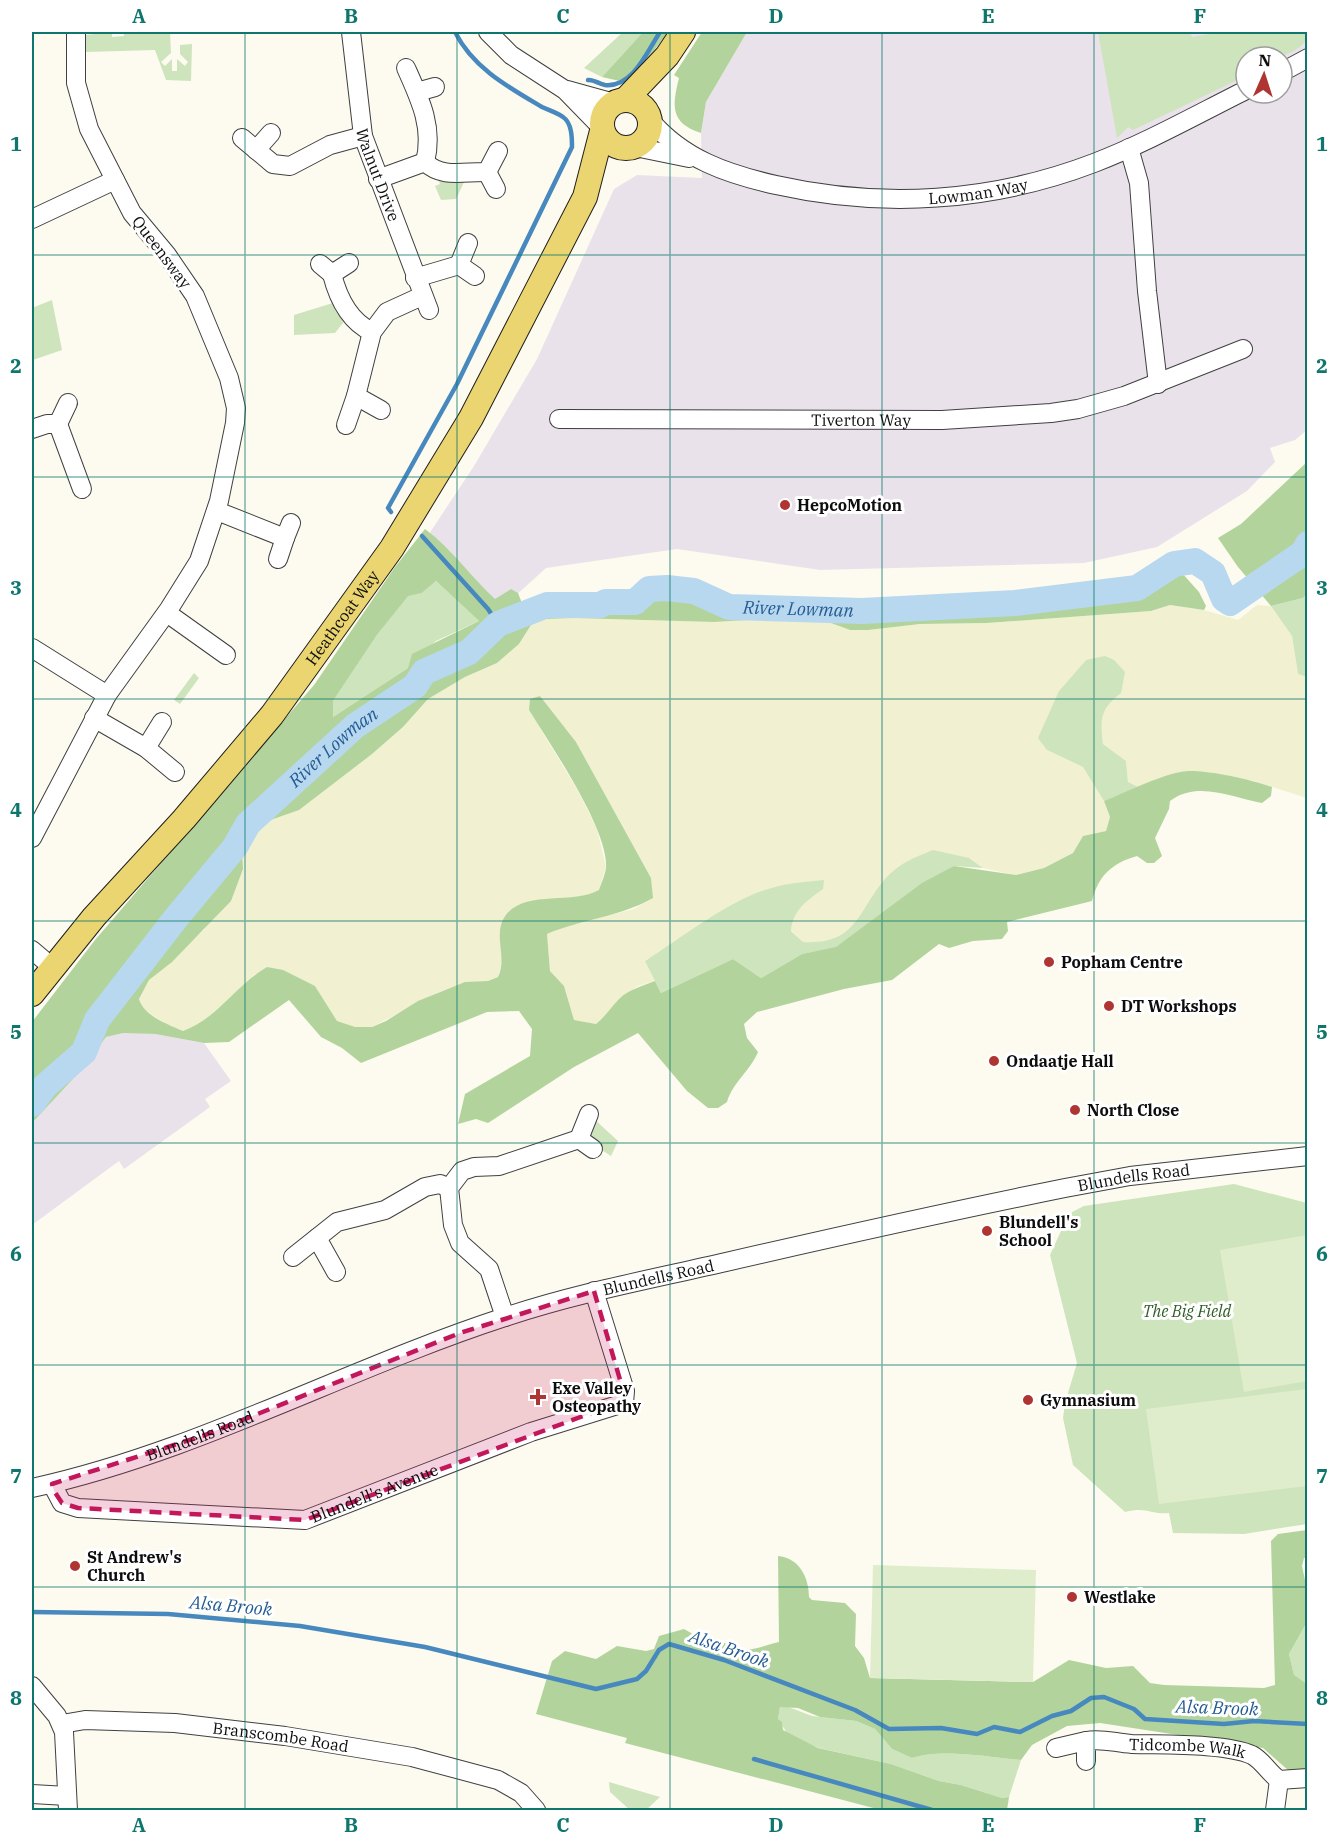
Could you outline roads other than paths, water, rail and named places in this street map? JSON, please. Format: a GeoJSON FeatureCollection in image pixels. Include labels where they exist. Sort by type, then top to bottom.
{"type":"FeatureCollection","features":[{"type":"Feature","properties":{"kind":"main road"},"geometry":{"type":"LineString","coordinates":[[667,56],[649,116],[647,136],[633,147],[616,147],[602,129],[604,113],[620,101],[667,56],[683,32]]}},
{"type":"Feature","properties":{"kind":"main road"},"geometry":{"type":"LineString","coordinates":[[620,101],[638,103],[649,116]]}},
{"type":"Feature","properties":{"kind":"main road","name":"Heathcoat Way"},"geometry":{"type":"LineString","coordinates":[[32,994],[94,917],[184,819],[266,723],[368,583],[471,418],[585,196],[602,129]]}},
{"type":"Feature","properties":{"kind":"main road","name":"Heathcoat Way"},"geometry":{"type":"LineString","coordinates":[[585,196],[633,147]]}},
{"type":"Feature","properties":{"kind":"street","name":"Queensway"},"geometry":{"type":"LineString","coordinates":[[32,838],[107,695],[167,613],[199,561],[217,511],[236,408],[229,378],[195,296],[167,255],[132,213],[89,129],[79,100],[75,67],[76,32]]}},
{"type":"Feature","properties":{"kind":"street","name":"Walnut Drive"},"geometry":{"type":"LineString","coordinates":[[351,32],[363,136],[425,303],[387,312],[372,332]]}},
{"type":"Feature","properties":{"kind":"street"},"geometry":{"type":"LineString","coordinates":[[488,32],[511,55],[565,90],[602,129]]}},
{"type":"Feature","properties":{"kind":"street"},"geometry":{"type":"LineString","coordinates":[[1294,66],[1308,58]]}},
{"type":"Feature","properties":{"kind":"street"},"geometry":{"type":"LineString","coordinates":[[406,68],[417,92],[429,135],[425,162],[430,168],[447,174],[487,172]]}},
{"type":"Feature","properties":{"kind":"street"},"geometry":{"type":"LineString","coordinates":[[417,92],[435,87]]}},
{"type":"Feature","properties":{"kind":"street"},"geometry":{"type":"LineString","coordinates":[[565,90],[620,101]]}},
{"type":"Feature","properties":{"kind":"street","name":"Lowman Way"},"geometry":{"type":"LineString","coordinates":[[633,147],[696,160],[736,174],[802,191],[902,200],[977,194],[1035,183],[1129,148],[1234,96]]}},
{"type":"Feature","properties":{"kind":"street","name":"Lowman Way"},"geometry":{"type":"LineString","coordinates":[[649,116],[662,134],[696,160]]}},
{"type":"Feature","properties":{"kind":"street"},"geometry":{"type":"LineString","coordinates":[[256,150],[271,133]]}},
{"type":"Feature","properties":{"kind":"street"},"geometry":{"type":"LineString","coordinates":[[242,138],[273,164],[290,166],[330,145],[363,136]]}},
{"type":"Feature","properties":{"kind":"street"},"geometry":{"type":"LineString","coordinates":[[1129,148],[1139,183],[1147,291],[1158,384]]}},
{"type":"Feature","properties":{"kind":"street"},"geometry":{"type":"LineString","coordinates":[[487,172],[498,151]]}},
{"type":"Feature","properties":{"kind":"street"},"geometry":{"type":"LineString","coordinates":[[378,179],[425,162]]}},
{"type":"Feature","properties":{"kind":"street"},"geometry":{"type":"LineString","coordinates":[[487,172],[496,189]]}},
{"type":"Feature","properties":{"kind":"street"},"geometry":{"type":"LineString","coordinates":[[32,219],[115,180]]}},
{"type":"Feature","properties":{"kind":"street"},"geometry":{"type":"LineString","coordinates":[[459,265],[468,243]]}},
{"type":"Feature","properties":{"kind":"street"},"geometry":{"type":"LineString","coordinates":[[346,425],[356,396],[372,332],[357,325],[350,316],[326,269],[350,263]]}},
{"type":"Feature","properties":{"kind":"street"},"geometry":{"type":"LineString","coordinates":[[415,278],[459,265]]}},
{"type":"Feature","properties":{"kind":"street"},"geometry":{"type":"LineString","coordinates":[[459,265],[475,276]]}},
{"type":"Feature","properties":{"kind":"street","name":"Tiverton Way"},"geometry":{"type":"LineString","coordinates":[[559,419],[986,419],[1078,409],[1158,384],[1244,349]]}},
{"type":"Feature","properties":{"kind":"street"},"geometry":{"type":"LineString","coordinates":[[356,396],[381,410]]}},
{"type":"Feature","properties":{"kind":"street"},"geometry":{"type":"LineString","coordinates":[[68,403],[58,424],[82,489]]}},
{"type":"Feature","properties":{"kind":"street"},"geometry":{"type":"LineString","coordinates":[[32,429],[47,424],[58,424]]}},
{"type":"Feature","properties":{"kind":"street"},"geometry":{"type":"LineString","coordinates":[[217,511],[288,530],[278,559]]}},
{"type":"Feature","properties":{"kind":"street"},"geometry":{"type":"LineString","coordinates":[[167,613],[226,655]]}},
{"type":"Feature","properties":{"kind":"street"},"geometry":{"type":"LineString","coordinates":[[32,648],[107,695]]}},
{"type":"Feature","properties":{"kind":"street"},"geometry":{"type":"LineString","coordinates":[[94,718],[146,748],[175,772]]}},
{"type":"Feature","properties":{"kind":"street"},"geometry":{"type":"LineString","coordinates":[[146,748],[162,722]]}},
{"type":"Feature","properties":{"kind":"street"},"geometry":{"type":"LineString","coordinates":[[32,950],[52,967]]}},
{"type":"Feature","properties":{"kind":"street"},"geometry":{"type":"LineString","coordinates":[[505,1317],[489,1269],[460,1243],[453,1225],[449,1188],[462,1171],[474,1167],[499,1166],[586,1144],[589,1114]]}},
{"type":"Feature","properties":{"kind":"street","name":"Blundells Road"},"geometry":{"type":"LineString","coordinates":[[32,1488],[93,1474],[206,1435],[505,1317],[596,1297],[800,1244],[1065,1188],[1130,1176],[1308,1156]]}},
{"type":"Feature","properties":{"kind":"street"},"geometry":{"type":"LineString","coordinates":[[293,1257],[337,1222],[385,1210],[425,1187],[440,1184],[449,1188]]}},
{"type":"Feature","properties":{"kind":"street"},"geometry":{"type":"LineString","coordinates":[[317,1238],[336,1272]]}},
{"type":"Feature","properties":{"kind":"street","name":"Blundell's Avenue"},"geometry":{"type":"LineString","coordinates":[[52,1484],[62,1503],[78,1508],[305,1520],[531,1432],[619,1405],[626,1400],[596,1297]]}},
{"type":"Feature","properties":{"kind":"street"},"geometry":{"type":"LineString","coordinates":[[32,1686],[62,1724],[68,1803],[32,1794]]}},
{"type":"Feature","properties":{"kind":"street","name":"Branscombe Road"},"geometry":{"type":"LineString","coordinates":[[62,1724],[85,1720],[195,1725],[285,1736],[412,1757],[498,1779],[521,1793],[536,1810]]}},
{"type":"Feature","properties":{"kind":"street","name":"Tidcombe Walk"},"geometry":{"type":"LineString","coordinates":[[1056,1748],[1086,1741],[1110,1739],[1125,1744],[1187,1745],[1242,1752],[1257,1759],[1279,1780]]}},
{"type":"Feature","properties":{"kind":"street"},"geometry":{"type":"LineString","coordinates":[[1086,1741],[1086,1761]]}},
{"type":"Feature","properties":{"kind":"street"},"geometry":{"type":"LineString","coordinates":[[1275,1810],[1279,1780],[1308,1778]]}},
{"type":"Feature","properties":{"kind":"waterway"},"geometry":{"type":"LineString","coordinates":[[391,512],[388,508],[457,384],[572,147],[571,131],[566,120],[492,76],[471,56],[455,32]]}},
{"type":"Feature","properties":{"kind":"waterway"},"geometry":{"type":"LineString","coordinates":[[588,80],[605,85],[624,81],[645,57],[660,32]]}},
{"type":"Feature","properties":{"kind":"waterway"},"geometry":{"type":"LineString","coordinates":[[422,536],[488,609],[498,624]]}},
{"type":"Feature","properties":{"kind":"waterway","name":"River Lowman"},"geometry":{"type":"LineString","coordinates":[[32,1104],[45,1086],[84,1052],[97,1020],[176,918],[235,847],[248,824],[355,726],[415,686],[424,672],[469,652],[498,624],[547,605],[600,605],[606,602],[635,602],[649,589],[667,588],[694,591],[729,607],[862,611],[1015,603],[1137,588],[1174,564],[1195,561],[1213,573],[1224,599],[1230,603],[1303,553],[1308,544]]}},
{"type":"Feature","properties":{"kind":"waterway","name":"Alsa Brook"},"geometry":{"type":"LineString","coordinates":[[32,1612],[168,1614],[300,1626],[425,1647],[596,1689],[637,1679],[646,1671],[659,1650],[669,1644],[724,1660],[855,1710],[889,1729],[941,1728],[977,1734],[994,1727],[1020,1732],[1052,1716],[1071,1711],[1091,1698],[1104,1697],[1134,1709],[1145,1719],[1224,1724],[1254,1721],[1308,1724]]}},
{"type":"Feature","properties":{"kind":"waterway"},"geometry":{"type":"LineString","coordinates":[[754,1759],[932,1810]]}},
{"type":"Feature","properties":{"kind":"place","name":"HepcoMotion"},"geometry":{"type":"Point","coordinates":[785,505]}},
{"type":"Feature","properties":{"kind":"place","name":"Popham Centre"},"geometry":{"type":"Point","coordinates":[1049,962]}},
{"type":"Feature","properties":{"kind":"place","name":"DT Workshops"},"geometry":{"type":"Point","coordinates":[1109,1006]}},
{"type":"Feature","properties":{"kind":"place","name":"Ondaatje Hall"},"geometry":{"type":"Point","coordinates":[994,1061]}},
{"type":"Feature","properties":{"kind":"place","name":"North Close"},"geometry":{"type":"Point","coordinates":[1075,1110]}},
{"type":"Feature","properties":{"kind":"place","name":"Blundell's School"},"geometry":{"type":"Point","coordinates":[987,1231]}},
{"type":"Feature","properties":{"kind":"place","name":"Exe Valley Osteopathy"},"geometry":{"type":"Point","coordinates":[538,1397]}},
{"type":"Feature","properties":{"kind":"place","name":"Gymnasium"},"geometry":{"type":"Point","coordinates":[1028,1400]}},
{"type":"Feature","properties":{"kind":"place","name":"St Andrew's Church"},"geometry":{"type":"Point","coordinates":[75,1566]}},
{"type":"Feature","properties":{"kind":"place","name":"Westlake"},"geometry":{"type":"Point","coordinates":[1072,1597]}},
{"type":"Feature","properties":{"kind":"park label","name":"The Big Field"},"geometry":{"type":"Point","coordinates":[1187,1311]}}]}
